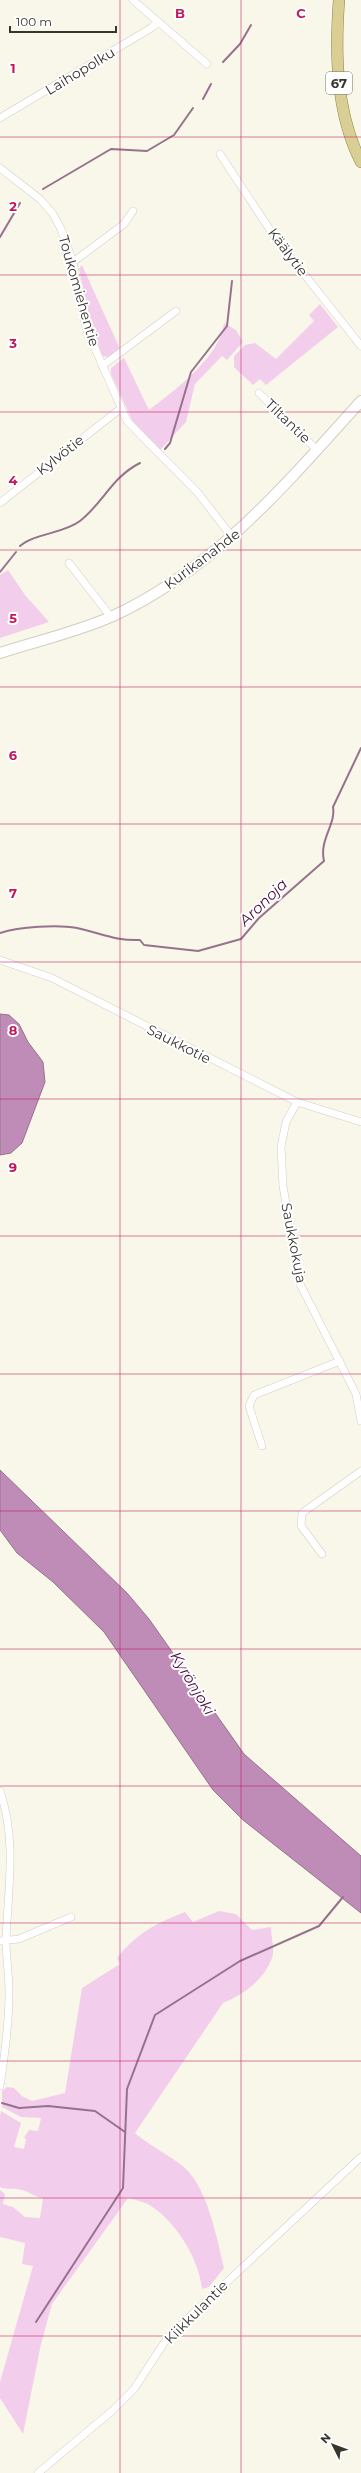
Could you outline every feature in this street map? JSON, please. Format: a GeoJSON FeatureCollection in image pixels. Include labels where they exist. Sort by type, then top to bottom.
{"type":"FeatureCollection","features":[{"type":"Feature","properties":{"kind":"main road","name":"67"},"geometry":{"type":"LineString","coordinates":[[339,0],[337,35],[339,85],[351,143],[361,162]]}},
{"type":"Feature","properties":{"kind":"main road","name":"Kurikanahde"},"geometry":{"type":"LineString","coordinates":[[0,653],[112,617],[170,584],[232,537],[317,450],[361,401]]}},
{"type":"Feature","properties":{"kind":"street"},"geometry":{"type":"LineString","coordinates":[[133,0],[207,64]]}},
{"type":"Feature","properties":{"kind":"street","name":"Laihopolku"},"geometry":{"type":"LineString","coordinates":[[0,118],[151,28],[158,22]]}},
{"type":"Feature","properties":{"kind":"street","name":"Käälytie"},"geometry":{"type":"LineString","coordinates":[[220,154],[274,236],[361,346]]}},
{"type":"Feature","properties":{"kind":"street","name":"Toukomiehentie"},"geometry":{"type":"LineString","coordinates":[[0,168],[40,199],[53,214],[73,262],[86,328],[120,410],[143,440],[198,493],[232,537]]}},
{"type":"Feature","properties":{"kind":"street"},"geometry":{"type":"LineString","coordinates":[[73,262],[124,224],[132,211]]}},
{"type":"Feature","properties":{"kind":"street"},"geometry":{"type":"LineString","coordinates":[[102,366],[176,311]]}},
{"type":"Feature","properties":{"kind":"street","name":"Tiltantie"},"geometry":{"type":"LineString","coordinates":[[259,393],[317,450]]}},
{"type":"Feature","properties":{"kind":"street","name":"Kylvötie"},"geometry":{"type":"LineString","coordinates":[[0,503],[120,410]]}},
{"type":"Feature","properties":{"kind":"street"},"geometry":{"type":"LineString","coordinates":[[69,563],[112,617]]}},
{"type":"Feature","properties":{"kind":"street","name":"Saukkotie"},"geometry":{"type":"LineString","coordinates":[[0,960],[52,978],[297,1102],[361,1122]]}},
{"type":"Feature","properties":{"kind":"street","name":"Saukkokuja"},"geometry":{"type":"LineString","coordinates":[[297,1102],[286,1122],[281,1147],[284,1186],[300,1284],[356,1394],[361,1421]]}},
{"type":"Feature","properties":{"kind":"street"},"geometry":{"type":"LineString","coordinates":[[262,1446],[249,1406],[254,1395],[340,1361]]}},
{"type":"Feature","properties":{"kind":"street"},"geometry":{"type":"LineString","coordinates":[[322,1554],[301,1526],[302,1512],[361,1471]]}},
{"type":"Feature","properties":{"kind":"street"},"geometry":{"type":"LineString","coordinates":[[0,1791],[10,1830],[12,1857],[3,1941],[9,1991],[0,2086]]}},
{"type":"Feature","properties":{"kind":"street"},"geometry":{"type":"LineString","coordinates":[[3,1941],[19,1939],[71,1917]]}},
{"type":"Feature","properties":{"kind":"street","name":"Kiikkulantie"},"geometry":{"type":"LineString","coordinates":[[38,2473],[112,2411],[134,2389],[168,2337],[361,2157]]}},
{"type":"Feature","properties":{"kind":"shaded area"},"geometry":{"type":"Polygon","coordinates":[[[82,265],[120,349],[109,357],[102,356],[91,325],[79,269],[82,265]]]}},
{"type":"Feature","properties":{"kind":"shaded area"},"geometry":{"type":"Polygon","coordinates":[[[320,304],[338,327],[266,385],[260,379],[253,385],[234,367],[234,356],[245,345],[255,343],[276,359],[314,321],[309,315],[320,304]]]}},
{"type":"Feature","properties":{"kind":"shaded area"},"geometry":{"type":"Polygon","coordinates":[[[224,323],[236,330],[243,342],[227,360],[222,356],[195,384],[186,422],[160,450],[132,420],[111,374],[111,368],[124,358],[149,410],[195,372],[214,348],[221,336],[224,323]]]}},
{"type":"Feature","properties":{"kind":"shaded area"},"geometry":{"type":"Polygon","coordinates":[[[8,570],[25,595],[49,622],[0,638],[0,575],[8,570]]]}},
{"type":"Feature","properties":{"kind":"shaded area"},"geometry":{"type":"Polygon","coordinates":[[[219,1911],[236,1914],[252,1930],[271,1927],[273,1947],[272,1958],[264,1973],[252,1986],[238,1996],[223,2003],[135,2133],[147,2143],[179,2163],[193,2177],[206,2201],[215,2229],[224,2268],[209,2287],[202,2289],[200,2277],[191,2254],[177,2231],[151,2206],[128,2198],[52,2304],[41,2344],[23,2434],[0,2398],[0,2382],[33,2266],[22,2264],[25,2243],[0,2237],[0,2190],[5,2194],[3,2204],[13,2207],[25,2217],[40,2218],[43,2198],[37,2197],[22,2190],[0,2187],[0,2116],[1,2111],[21,2123],[14,2147],[24,2149],[26,2139],[24,2138],[29,2130],[38,2131],[41,2118],[21,2117],[2,2107],[2,2091],[7,2087],[14,2088],[22,2096],[32,2101],[65,2093],[82,1988],[120,1964],[117,1958],[124,1949],[147,1930],[185,1912],[193,1922],[219,1911]]]}},
{"type":"Feature","properties":{"kind":"water"},"geometry":{"type":"Polygon","coordinates":[[[0,1014],[9,1015],[19,1024],[28,1042],[43,1062],[45,1082],[22,1143],[11,1153],[0,1155],[0,1014]]]}},
{"type":"Feature","properties":{"kind":"water","name":"Kyrönjoki"},"geometry":{"type":"Polygon","coordinates":[[[0,1470],[127,1593],[149,1619],[244,1754],[361,1856],[361,1913],[243,1820],[213,1790],[104,1632],[53,1582],[17,1553],[0,1530],[0,1470]]]}},
{"type":"Feature","properties":{"kind":"waterway"},"geometry":{"type":"LineString","coordinates":[[223,62],[240,44],[251,25]]}},
{"type":"Feature","properties":{"kind":"waterway"},"geometry":{"type":"LineString","coordinates":[[203,99],[211,84]]}},
{"type":"Feature","properties":{"kind":"waterway"},"geometry":{"type":"LineString","coordinates":[[43,189],[111,149],[147,151],[174,135],[193,108]]}},
{"type":"Feature","properties":{"kind":"waterway"},"geometry":{"type":"LineString","coordinates":[[0,237],[20,203]]}},
{"type":"Feature","properties":{"kind":"waterway"},"geometry":{"type":"LineString","coordinates":[[165,449],[170,443],[191,372],[227,326],[232,281]]}},
{"type":"Feature","properties":{"kind":"waterway"},"geometry":{"type":"LineString","coordinates":[[20,546],[33,538],[66,529],[80,521],[122,475],[140,463]]}},
{"type":"Feature","properties":{"kind":"waterway"},"geometry":{"type":"LineString","coordinates":[[0,572],[16,552]]}},
{"type":"Feature","properties":{"kind":"waterway","name":"Aronoja"},"geometry":{"type":"LineString","coordinates":[[0,933],[17,929],[59,926],[77,928],[115,938],[140,940],[144,945],[198,951],[241,939],[259,918],[324,861],[323,853],[325,839],[332,820],[333,807],[361,748]]}},
{"type":"Feature","properties":{"kind":"waterway"},"geometry":{"type":"LineString","coordinates":[[36,2322],[123,2188],[127,2089],[155,2015],[240,1961],[319,1926],[343,1897]]}},
{"type":"Feature","properties":{"kind":"waterway"},"geometry":{"type":"LineString","coordinates":[[2,2103],[19,2108],[48,2106],[95,2111],[125,2132]]}}]}
